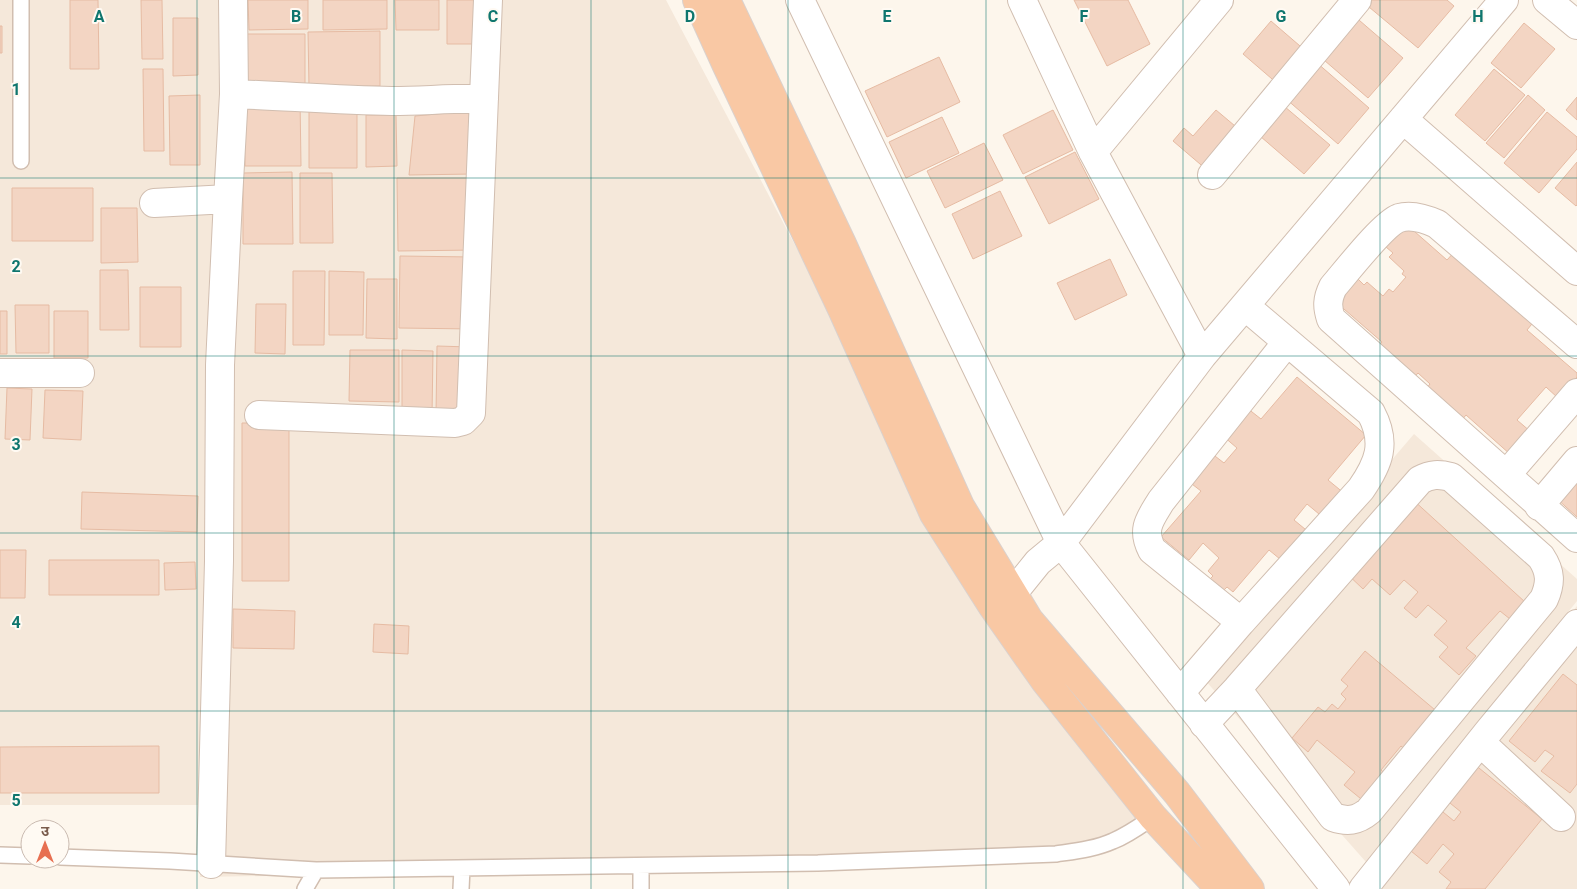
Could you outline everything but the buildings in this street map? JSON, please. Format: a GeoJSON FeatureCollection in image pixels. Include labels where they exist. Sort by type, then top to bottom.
{"type":"FeatureCollection","features":[{"type":"Feature","properties":{"kind":"highway"},"geometry":{"type":"LineString","coordinates":[[697,0],[726,66],[830,284],[934,514],[1003,600],[1030,620],[1177,793],[1250,889]]}},
{"type":"Feature","properties":{"kind":"highway"},"geometry":{"type":"LineString","coordinates":[[726,0],[855,274],[1003,600],[1045,681],[1153,817],[1220,889]]}},
{"type":"Feature","properties":{"kind":"highway"},"geometry":{"type":"LineString","coordinates":[[830,284],[855,274]]}},
{"type":"Feature","properties":{"kind":"street"},"geometry":{"type":"LineString","coordinates":[[211,864],[220,561],[220,366],[234,94],[233,0]]}},
{"type":"Feature","properties":{"kind":"street"},"geometry":{"type":"LineString","coordinates":[[259,415],[455,423],[469,417],[472,410],[488,0]]}},
{"type":"Feature","properties":{"kind":"street"},"geometry":{"type":"LineString","coordinates":[[800,0],[1061,543],[1336,889]]}},
{"type":"Feature","properties":{"kind":"street"},"geometry":{"type":"LineString","coordinates":[[1022,0],[1093,152],[1202,356]]}},
{"type":"Feature","properties":{"kind":"street"},"geometry":{"type":"LineString","coordinates":[[1093,152],[1219,0]]}},
{"type":"Feature","properties":{"kind":"street"},"geometry":{"type":"LineString","coordinates":[[1212,175],[1357,0]]}},
{"type":"Feature","properties":{"kind":"street"},"geometry":{"type":"LineString","coordinates":[[1003,600],[1038,562],[1061,543],[1202,356],[1504,0]]}},
{"type":"Feature","properties":{"kind":"street"},"geometry":{"type":"LineString","coordinates":[[1548,0],[1577,25]]}},
{"type":"Feature","properties":{"kind":"street"},"geometry":{"type":"LineString","coordinates":[[234,94],[390,101],[452,98],[484,100]]}},
{"type":"Feature","properties":{"kind":"street"},"geometry":{"type":"LineString","coordinates":[[1403,119],[1577,271]]}},
{"type":"Feature","properties":{"kind":"street"},"geometry":{"type":"LineString","coordinates":[[154,203],[228,199]]}},
{"type":"Feature","properties":{"kind":"street"},"geometry":{"type":"LineString","coordinates":[[1577,344],[1436,224],[1425,218],[1400,218],[1388,225],[1333,287],[1327,307],[1331,319],[1577,538]]}},
{"type":"Feature","properties":{"kind":"street"},"geometry":{"type":"LineString","coordinates":[[1180,693],[1361,489],[1370,474],[1379,449],[1380,437],[1377,424],[1371,414],[1245,306]]}},
{"type":"Feature","properties":{"kind":"street"},"geometry":{"type":"LineString","coordinates":[[1241,622],[1152,550],[1147,541],[1146,530],[1148,521],[1160,501],[1288,342]]}},
{"type":"Feature","properties":{"kind":"street"},"geometry":{"type":"LineString","coordinates":[[0,373],[80,373]]}},
{"type":"Feature","properties":{"kind":"street"},"geometry":{"type":"LineString","coordinates":[[1507,474],[1577,393]]}},
{"type":"Feature","properties":{"kind":"street"},"geometry":{"type":"LineString","coordinates":[[1539,506],[1577,461]]}},
{"type":"Feature","properties":{"kind":"street"},"geometry":{"type":"LineString","coordinates":[[1204,724],[1237,689],[1420,480],[1438,474],[1451,477],[1541,557],[1546,565],[1550,581],[1544,599],[1369,811],[1360,818],[1342,820],[1333,817],[1237,689]]}},
{"type":"Feature","properties":{"kind":"street"},"geometry":{"type":"LineString","coordinates":[[1372,886],[1480,742],[1577,624]]}},
{"type":"Feature","properties":{"kind":"street"},"geometry":{"type":"LineString","coordinates":[[1480,742],[1561,817]]}},
{"type":"Feature","properties":{"kind":"lane"},"geometry":{"type":"LineString","coordinates":[[21,0],[21,161]]}},
{"type":"Feature","properties":{"kind":"lane"},"geometry":{"type":"LineString","coordinates":[[70,857],[316,870],[818,863],[1056,854],[1091,848],[1113,841],[1127,835],[1153,817]]}},
{"type":"Feature","properties":{"kind":"lane"},"geometry":{"type":"LineString","coordinates":[[0,855],[20,856]]}},
{"type":"Feature","properties":{"kind":"lane"},"geometry":{"type":"LineString","coordinates":[[641,866],[641,889]]}},
{"type":"Feature","properties":{"kind":"lane"},"geometry":{"type":"LineString","coordinates":[[461,889],[462,868]]}},
{"type":"Feature","properties":{"kind":"lane"},"geometry":{"type":"LineString","coordinates":[[305,889],[316,870]]}},
{"type":"Feature","properties":{"kind":"shaded area"},"geometry":{"type":"Polygon","coordinates":[[[0,0],[666,0],[816,285],[948,563],[1057,720],[1157,827],[1101,851],[1074,858],[1014,864],[200,877],[199,805],[0,805],[0,0]]]}},
{"type":"Feature","properties":{"kind":"shaded area"},"geometry":{"type":"Polygon","coordinates":[[[1414,434],[1577,579],[1577,601],[1366,862],[1204,679],[1414,434]]]}},
{"type":"Feature","properties":{"kind":"shaded area"},"geometry":{"type":"Polygon","coordinates":[[[1577,606],[1577,889],[1363,889],[1356,880],[1577,606]]]}}]}
